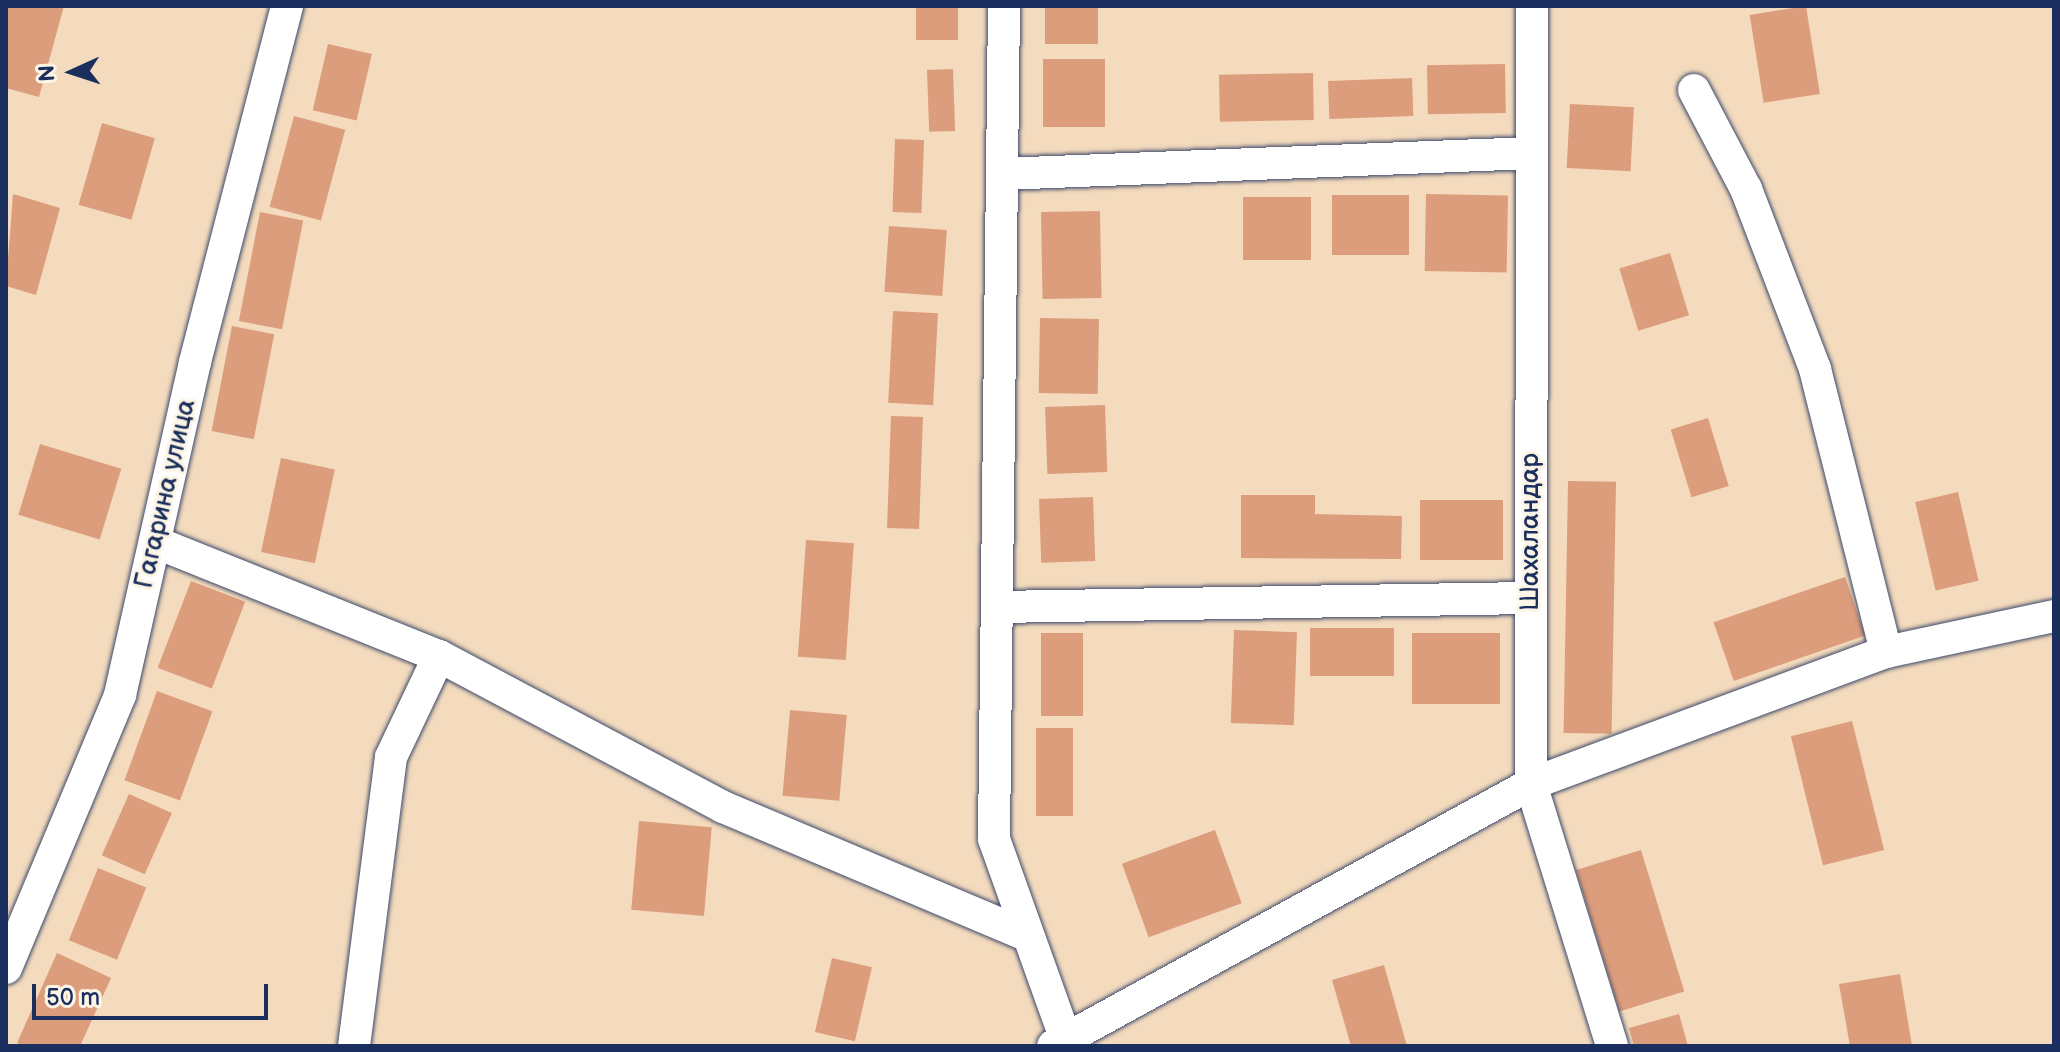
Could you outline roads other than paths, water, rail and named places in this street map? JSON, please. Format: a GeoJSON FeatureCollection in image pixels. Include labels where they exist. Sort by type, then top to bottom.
{"type":"FeatureCollection","features":[{"type":"Feature","properties":{"kind":"street","name":"Гагарина улица"},"geometry":{"type":"LineString","coordinates":[[6,968],[120,695],[287,6]]}},
{"type":"Feature","properties":{"kind":"street"},"geometry":{"type":"LineString","coordinates":[[1004,6],[994,839],[1062,1044],[1531,784],[1886,652],[2054,616]]}},
{"type":"Feature","properties":{"kind":"street","name":"Шахаландар"},"geometry":{"type":"LineString","coordinates":[[1532,6],[1531,784],[1612,1046]]}},
{"type":"Feature","properties":{"kind":"street"},"geometry":{"type":"LineString","coordinates":[[1694,90],[1746,189],[1815,369],[1886,652]]}},
{"type":"Feature","properties":{"kind":"street"},"geometry":{"type":"LineString","coordinates":[[1002,174],[1532,153]]}},
{"type":"Feature","properties":{"kind":"street"},"geometry":{"type":"LineString","coordinates":[[155,542],[439,656],[723,807],[1028,936]]}},
{"type":"Feature","properties":{"kind":"street"},"geometry":{"type":"LineString","coordinates":[[997,607],[1531,598]]}},
{"type":"Feature","properties":{"kind":"street"},"geometry":{"type":"LineString","coordinates":[[354,1046],[391,757],[439,656]]}}]}
